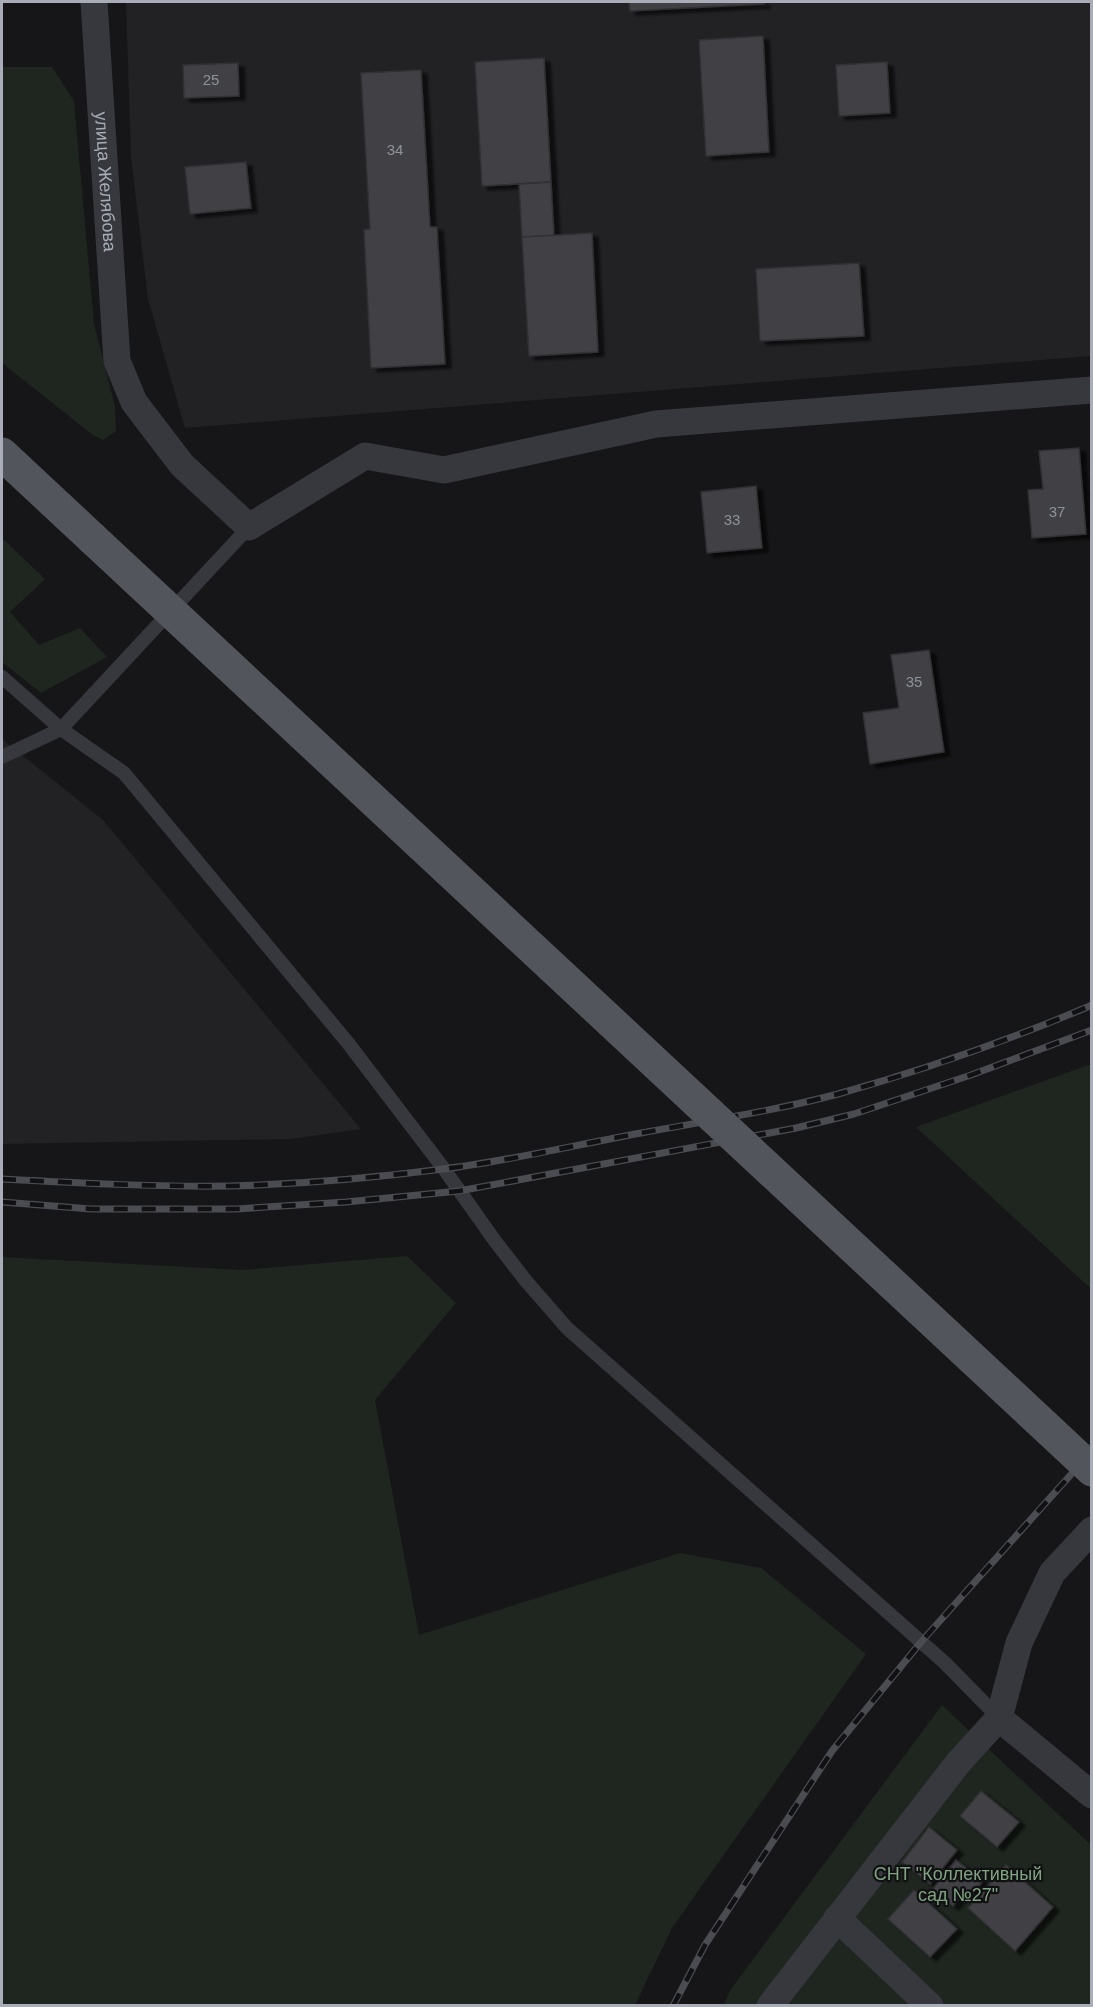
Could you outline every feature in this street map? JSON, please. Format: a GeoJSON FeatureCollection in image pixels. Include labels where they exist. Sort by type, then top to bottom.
{"type":"FeatureCollection","features":[{"type":"Feature","properties":{"kind":"main road"},"geometry":{"type":"LineString","coordinates":[[2,454],[1092,1470]]}},
{"type":"Feature","properties":{"kind":"street","name":"улица Желябова"},"geometry":{"type":"LineString","coordinates":[[94,2],[117,361],[134,402],[182,465],[249,527]]}},
{"type":"Feature","properties":{"kind":"street"},"geometry":{"type":"LineString","coordinates":[[249,527],[365,456],[444,470],[656,424],[1092,390]]}},
{"type":"Feature","properties":{"kind":"street"},"geometry":{"type":"LineString","coordinates":[[770,2006],[958,1763],[999,1718],[1019,1643],[1052,1573],[1092,1530]]}},
{"type":"Feature","properties":{"kind":"street"},"geometry":{"type":"LineString","coordinates":[[999,1718],[1092,1795]]}},
{"type":"Feature","properties":{"kind":"street"},"geometry":{"type":"LineString","coordinates":[[837,1918],[930,2006]]}},
{"type":"Feature","properties":{"kind":"lane"},"geometry":{"type":"LineString","coordinates":[[2,757],[61,729],[249,527]]}},
{"type":"Feature","properties":{"kind":"lane"},"geometry":{"type":"LineString","coordinates":[[2,677],[61,729],[124,773],[348,1043],[444,1169],[495,1241],[567,1328],[945,1663],[999,1718]]}},
{"type":"Feature","properties":{"kind":"shaded area"},"geometry":{"type":"Polygon","coordinates":[[[126,2],[1091,2],[1091,356],[185,428],[148,299],[131,157],[126,2]]]}},
{"type":"Feature","properties":{"kind":"shaded area"},"geometry":{"type":"Polygon","coordinates":[[[2,739],[103,820],[361,1129],[291,1139],[2,1144],[2,739]]]}},
{"type":"Feature","properties":{"kind":"green space"},"geometry":{"type":"Polygon","coordinates":[[[2,67],[52,67],[74,101],[94,324],[115,406],[116,431],[103,440],[93,435],[2,363],[2,67]]]}},
{"type":"Feature","properties":{"kind":"green space"},"geometry":{"type":"Polygon","coordinates":[[[2,538],[45,579],[10,612],[39,645],[80,628],[107,657],[41,693],[2,662],[2,538]]]}},
{"type":"Feature","properties":{"kind":"green space"},"geometry":{"type":"Polygon","coordinates":[[[1092,1064],[1091,1289],[916,1127],[1092,1064]]]}},
{"type":"Feature","properties":{"kind":"green space"},"geometry":{"type":"Polygon","coordinates":[[[407,1256],[456,1303],[375,1400],[419,1635],[680,1553],[761,1568],[866,1654],[672,1928],[635,2005],[2,2005],[2,1257],[243,1270],[407,1256]]]}},
{"type":"Feature","properties":{"kind":"green space","name":"СНТ \"Коллективный сад №27\""},"geometry":{"type":"Polygon","coordinates":[[[942,1705],[1091,1845],[1091,2005],[723,2006],[731,1989],[942,1705]]]}},
{"type":"Feature","properties":{"kind":"building"},"geometry":{"type":"Polygon","coordinates":[[[629,2],[764,2],[764,4],[630,11],[629,2]]]}},
{"type":"Feature","properties":{"kind":"building"},"geometry":{"type":"Polygon","coordinates":[[[763,36],[769,152],[706,156],[699,40],[763,36]]]}},
{"type":"Feature","properties":{"kind":"building"},"geometry":{"type":"Polygon","coordinates":[[[544,58],[551,182],[482,186],[475,62],[544,58]]]}},
{"type":"Feature","properties":{"kind":"building"},"geometry":{"type":"Polygon","coordinates":[[[887,62],[890,113],[839,116],[836,65],[887,62]]]}},
{"type":"Feature","properties":{"kind":"building"},"geometry":{"type":"Polygon","coordinates":[[[238,63],[239,96],[184,98],[183,65],[238,63]]]}},
{"type":"Feature","properties":{"kind":"building"},"geometry":{"type":"Polygon","coordinates":[[[421,70],[430,227],[437,227],[445,364],[371,368],[364,230],[370,229],[361,73],[421,70]]]}},
{"type":"Feature","properties":{"kind":"building"},"geometry":{"type":"Polygon","coordinates":[[[246,162],[251,208],[190,214],[185,167],[246,162]]]}},
{"type":"Feature","properties":{"kind":"building"},"geometry":{"type":"Polygon","coordinates":[[[551,182],[554,236],[522,237],[519,184],[551,182]]]}},
{"type":"Feature","properties":{"kind":"building"},"geometry":{"type":"Polygon","coordinates":[[[592,233],[598,352],[529,356],[522,237],[592,233]]]}},
{"type":"Feature","properties":{"kind":"building"},"geometry":{"type":"Polygon","coordinates":[[[859,263],[864,336],[760,341],[756,269],[859,263]]]}},
{"type":"Feature","properties":{"kind":"building"},"geometry":{"type":"Polygon","coordinates":[[[1079,448],[1086,534],[1032,538],[1028,490],[1043,489],[1039,451],[1079,448]]]}},
{"type":"Feature","properties":{"kind":"building"},"geometry":{"type":"Polygon","coordinates":[[[756,486],[762,548],[707,553],[701,492],[756,486]]]}},
{"type":"Feature","properties":{"kind":"building"},"geometry":{"type":"Polygon","coordinates":[[[929,650],[944,752],[870,764],[863,713],[899,708],[891,655],[929,650]]]}},
{"type":"Feature","properties":{"kind":"building"},"geometry":{"type":"Polygon","coordinates":[[[981,1791],[1019,1822],[997,1847],[960,1816],[981,1791]]]}},
{"type":"Feature","properties":{"kind":"building"},"geometry":{"type":"Polygon","coordinates":[[[929,1827],[957,1850],[930,1884],[902,1862],[929,1827]]]}},
{"type":"Feature","properties":{"kind":"building"},"geometry":{"type":"Polygon","coordinates":[[[956,1860],[983,1881],[969,1899],[963,1894],[953,1906],[932,1890],[956,1860]]]}},
{"type":"Feature","properties":{"kind":"building"},"geometry":{"type":"Polygon","coordinates":[[[1006,1865],[1053,1907],[1015,1951],[968,1908],[1006,1865]]]}},
{"type":"Feature","properties":{"kind":"building"},"geometry":{"type":"Polygon","coordinates":[[[914,1890],[957,1929],[930,1957],[888,1919],[914,1890]]]}},
{"type":"Feature","properties":{"kind":"railway"},"geometry":{"type":"LineString","coordinates":[[2,1179],[231,1186],[337,1180],[468,1166],[765,1111],[838,1094],[966,1054],[1092,1005]]}},
{"type":"Feature","properties":{"kind":"railway"},"geometry":{"type":"LineString","coordinates":[[2,1202],[91,1209],[236,1209],[346,1202],[459,1191],[796,1128],[854,1114],[971,1075],[1092,1030]]}},
{"type":"Feature","properties":{"kind":"railway"},"geometry":{"type":"LineString","coordinates":[[673,2006],[705,1945],[832,1751],[921,1642],[1092,1451]]}}]}
